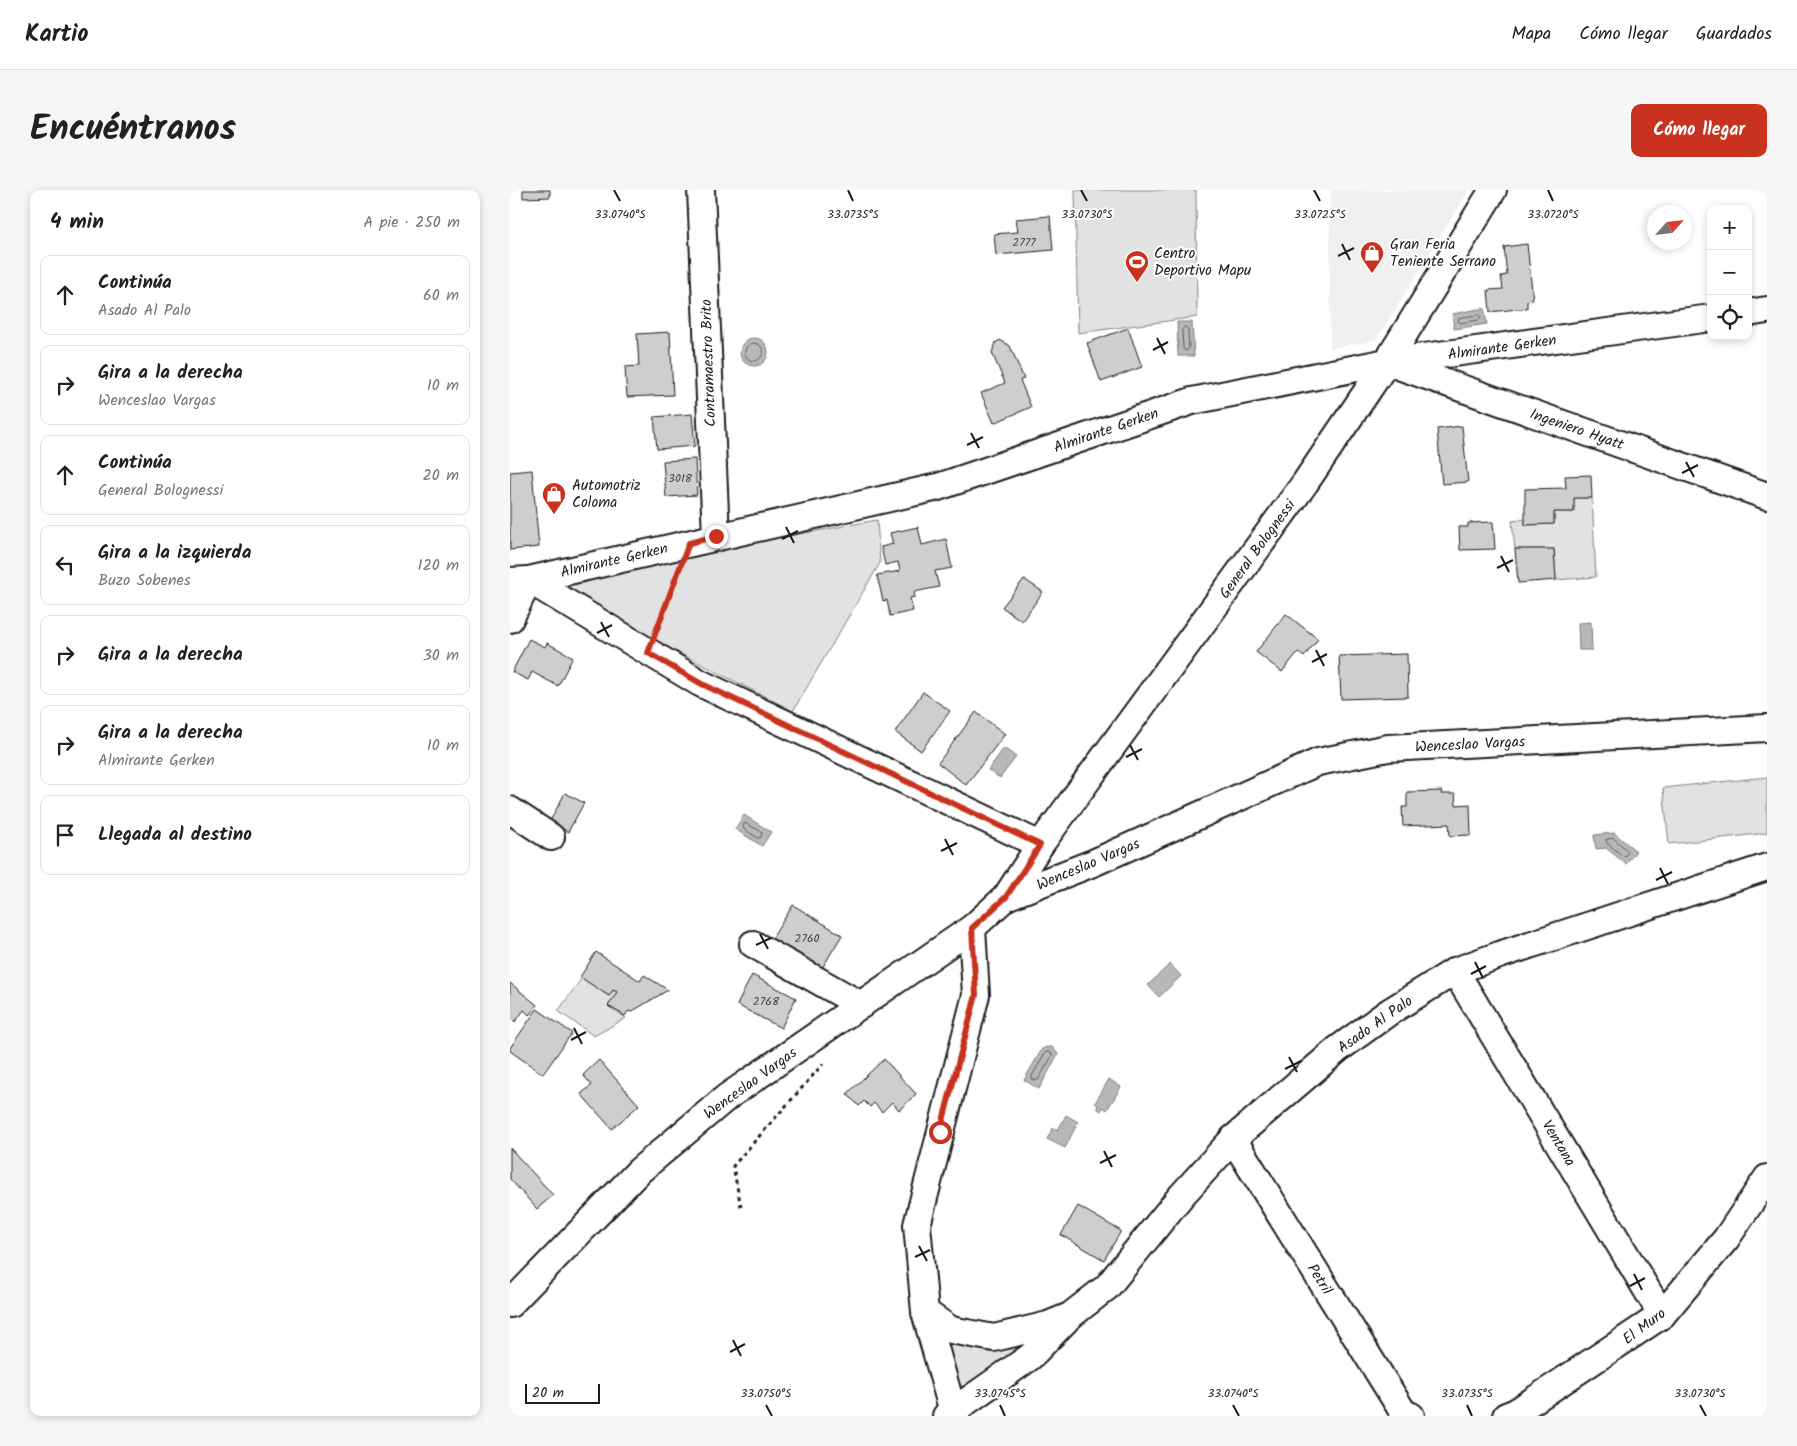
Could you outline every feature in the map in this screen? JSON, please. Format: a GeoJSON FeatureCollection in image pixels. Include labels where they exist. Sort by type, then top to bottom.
{"type":"FeatureCollection","features":[{"type":"Feature","properties":{"kind":"street","name":"Contramaestro Brito"},"geometry":{"type":"LineString","coordinates":[[701,190],[716,536]]}},
{"type":"Feature","properties":{"kind":"street","name":"General Bolognessi"},"geometry":{"type":"LineString","coordinates":[[1006,897],[1040,845],[1305,483],[1388,362],[1493,190]]}},
{"type":"Feature","properties":{"kind":"street"},"geometry":{"type":"LineString","coordinates":[[1752,312],[1767,310]]}},
{"type":"Feature","properties":{"kind":"street","name":"Almirante Gerken"},"geometry":{"type":"LineString","coordinates":[[519,580],[938,487],[1192,401],[1388,362],[1707,319]]}},
{"type":"Feature","properties":{"kind":"street","name":"Ingeniero Hyatt"},"geometry":{"type":"LineString","coordinates":[[1388,362],[1767,496]]}},
{"type":"Feature","properties":{"kind":"street"},"geometry":{"type":"LineString","coordinates":[[510,619],[519,580],[700,683],[1040,845]]}},
{"type":"Feature","properties":{"kind":"street","name":"Wenceslao Vargas"},"geometry":{"type":"LineString","coordinates":[[510,1304],[639,1171],[728,1097],[972,928],[1006,897],[1093,863],[1318,762],[1388,748],[1767,728]]}},
{"type":"Feature","properties":{"kind":"street"},"geometry":{"type":"LineString","coordinates":[[510,810],[551,837]]}},
{"type":"Feature","properties":{"kind":"street","name":"Asado Al Palo"},"geometry":{"type":"LineString","coordinates":[[972,928],[976,995],[917,1225],[925,1312],[952,1415],[1030,1358],[1070,1316],[1107,1287],[1181,1196],[1232,1139],[1338,1049],[1389,1012],[1455,972],[1502,954],[1767,867]]}},
{"type":"Feature","properties":{"kind":"street"},"geometry":{"type":"LineString","coordinates":[[753,944],[861,1005]]}},
{"type":"Feature","properties":{"kind":"street","name":"Ventana"},"geometry":{"type":"LineString","coordinates":[[1455,972],[1662,1315]]}},
{"type":"Feature","properties":{"kind":"street","name":"Petril"},"geometry":{"type":"LineString","coordinates":[[1232,1139],[1403,1412],[1411,1416]]}},
{"type":"Feature","properties":{"kind":"street","name":"El Muro"},"geometry":{"type":"LineString","coordinates":[[1506,1416],[1516,1412],[1662,1315],[1726,1239],[1767,1178]]}},
{"type":"Feature","properties":{"kind":"street","name":"Asado Al Palo"},"geometry":{"type":"LineString","coordinates":[[925,1312],[951,1330],[994,1338],[1048,1325],[1070,1316]]}},
{"type":"Feature","properties":{"kind":"path"},"geometry":{"type":"LineString","coordinates":[[648,653],[689,543]]}},
{"type":"Feature","properties":{"kind":"path"},"geometry":{"type":"LineString","coordinates":[[741,1208],[733,1166],[827,1059],[831,1024]]}},
{"type":"Feature","properties":{"kind":"shaded area","name":"Centro Deportivo Mapu"},"geometry":{"type":"Polygon","coordinates":[[[1075,190],[1196,190],[1197,317],[1078,333],[1075,190]]]}},
{"type":"Feature","properties":{"kind":"shaded area","name":"Gran Feria Teniente Serrano"},"geometry":{"type":"Polygon","coordinates":[[[1330,190],[1469,190],[1376,340],[1330,349],[1330,190]]]}},
{"type":"Feature","properties":{"kind":"shaded area"},"geometry":{"type":"Polygon","coordinates":[[[1574,498],[1592,498],[1596,577],[1556,580],[1554,549],[1515,549],[1512,521],[1525,519],[1525,525],[1554,524],[1554,512],[1574,512],[1574,498]]]}},
{"type":"Feature","properties":{"kind":"shaded area"},"geometry":{"type":"Polygon","coordinates":[[[877,520],[880,563],[793,711],[660,643],[562,583],[689,554],[877,520]]]}},
{"type":"Feature","properties":{"kind":"shaded area"},"geometry":{"type":"Polygon","coordinates":[[[1767,777],[1767,833],[1669,844],[1663,788],[1767,777]]]}},
{"type":"Feature","properties":{"kind":"shaded area"},"geometry":{"type":"Polygon","coordinates":[[[582,978],[609,996],[613,990],[617,992],[608,1006],[626,1018],[594,1036],[558,1011],[582,978]]]}},
{"type":"Feature","properties":{"kind":"shaded area"},"geometry":{"type":"Polygon","coordinates":[[[955,1341],[1027,1347],[968,1389],[951,1380],[946,1348],[955,1341]]]}},
{"type":"Feature","properties":{"kind":"water"},"geometry":{"type":"Polygon","coordinates":[[[1484,308],[1487,324],[1454,329],[1452,314],[1484,308]]]}},
{"type":"Feature","properties":{"kind":"water"},"geometry":{"type":"Polygon","coordinates":[[[1177,322],[1192,322],[1194,356],[1178,356],[1177,322]]]}},
{"type":"Feature","properties":{"kind":"water"},"geometry":{"type":"Polygon","coordinates":[[[754,338],[764,342],[768,352],[764,362],[754,366],[744,362],[740,352],[744,342],[754,338]]]}},
{"type":"Feature","properties":{"kind":"water"},"geometry":{"type":"Polygon","coordinates":[[[1591,622],[1592,650],[1579,650],[1578,623],[1591,622]]]}},
{"type":"Feature","properties":{"kind":"water"},"geometry":{"type":"Polygon","coordinates":[[[1004,748],[1016,757],[1000,778],[988,770],[1004,748]]]}},
{"type":"Feature","properties":{"kind":"water"},"geometry":{"type":"Polygon","coordinates":[[[744,815],[771,832],[762,846],[735,829],[744,815]]]}},
{"type":"Feature","properties":{"kind":"water"},"geometry":{"type":"Polygon","coordinates":[[[1614,833],[1636,851],[1626,864],[1606,848],[1596,849],[1594,835],[1614,833]]]}},
{"type":"Feature","properties":{"kind":"water"},"geometry":{"type":"Polygon","coordinates":[[[1170,964],[1181,976],[1159,997],[1148,985],[1170,964]]]}},
{"type":"Feature","properties":{"kind":"water"},"geometry":{"type":"Polygon","coordinates":[[[1052,1047],[1058,1054],[1039,1089],[1024,1080],[1042,1049],[1052,1047]]]}},
{"type":"Feature","properties":{"kind":"water"},"geometry":{"type":"Polygon","coordinates":[[[1109,1079],[1121,1087],[1107,1110],[1103,1107],[1101,1111],[1095,1103],[1109,1079]]]}},
{"type":"Feature","properties":{"kind":"water"},"geometry":{"type":"Polygon","coordinates":[[[1066,1115],[1078,1122],[1065,1148],[1047,1139],[1053,1128],[1058,1130],[1066,1115]]]}},
{"type":"Feature","properties":{"kind":"building"},"geometry":{"type":"Polygon","coordinates":[[[523,190],[550,190],[550,197],[523,198],[523,190]]]}},
{"type":"Feature","properties":{"kind":"building"},"geometry":{"type":"Polygon","coordinates":[[[1050,216],[1053,250],[996,255],[994,234],[1018,232],[1016,219],[1050,216]]]}},
{"type":"Feature","properties":{"kind":"building"},"geometry":{"type":"Polygon","coordinates":[[[1527,244],[1533,300],[1527,301],[1527,308],[1490,312],[1488,290],[1503,289],[1501,276],[1507,275],[1504,247],[1527,244]]]}},
{"type":"Feature","properties":{"kind":"building"},"geometry":{"type":"Polygon","coordinates":[[[1128,328],[1142,367],[1101,382],[1087,343],[1128,328]]]}},
{"type":"Feature","properties":{"kind":"building"},"geometry":{"type":"Polygon","coordinates":[[[670,332],[673,395],[627,397],[625,367],[639,366],[637,334],[670,332]]]}},
{"type":"Feature","properties":{"kind":"building"},"geometry":{"type":"Polygon","coordinates":[[[1000,340],[1010,346],[1024,379],[1020,380],[1031,407],[994,423],[981,393],[1005,383],[992,353],[995,343],[1000,340]]]}},
{"type":"Feature","properties":{"kind":"building"},"geometry":{"type":"Polygon","coordinates":[[[692,414],[695,446],[657,449],[654,417],[692,414]]]}},
{"type":"Feature","properties":{"kind":"building"},"geometry":{"type":"Polygon","coordinates":[[[1462,426],[1468,482],[1442,484],[1437,429],[1462,426]]]}},
{"type":"Feature","properties":{"kind":"building"},"geometry":{"type":"Polygon","coordinates":[[[695,459],[697,495],[666,497],[663,461],[695,459]]]}},
{"type":"Feature","properties":{"kind":"building"},"geometry":{"type":"Polygon","coordinates":[[[532,470],[539,547],[510,550],[510,472],[532,470]]]}},
{"type":"Feature","properties":{"kind":"building"},"geometry":{"type":"Polygon","coordinates":[[[1591,475],[1592,498],[1574,498],[1574,512],[1554,512],[1554,524],[1525,525],[1525,489],[1566,488],[1565,476],[1591,475]]]}},
{"type":"Feature","properties":{"kind":"building"},"geometry":{"type":"Polygon","coordinates":[[[1493,522],[1495,549],[1460,550],[1459,527],[1468,527],[1468,523],[1493,522]]]}},
{"type":"Feature","properties":{"kind":"building"},"geometry":{"type":"Polygon","coordinates":[[[918,527],[922,545],[946,539],[952,568],[935,571],[939,587],[914,592],[915,597],[910,598],[913,611],[890,616],[887,600],[883,601],[877,575],[900,571],[898,562],[885,565],[881,547],[893,544],[890,533],[918,527]]]}},
{"type":"Feature","properties":{"kind":"building"},"geometry":{"type":"Polygon","coordinates":[[[1515,549],[1554,549],[1556,580],[1518,583],[1515,549]]]}},
{"type":"Feature","properties":{"kind":"building"},"geometry":{"type":"Polygon","coordinates":[[[1024,579],[1043,592],[1022,621],[1002,607],[1024,579]]]}},
{"type":"Feature","properties":{"kind":"building"},"geometry":{"type":"Polygon","coordinates":[[[1286,614],[1318,639],[1304,657],[1298,652],[1282,672],[1256,652],[1286,614]]]}},
{"type":"Feature","properties":{"kind":"building"},"geometry":{"type":"Polygon","coordinates":[[[529,639],[545,647],[547,643],[573,657],[558,686],[532,672],[528,680],[512,672],[529,639]]]}},
{"type":"Feature","properties":{"kind":"building"},"geometry":{"type":"Polygon","coordinates":[[[1407,654],[1408,697],[1341,699],[1339,656],[1407,654]]]}},
{"type":"Feature","properties":{"kind":"building"},"geometry":{"type":"Polygon","coordinates":[[[923,692],[950,711],[921,751],[895,732],[923,692]]]}},
{"type":"Feature","properties":{"kind":"building"},"geometry":{"type":"Polygon","coordinates":[[[976,712],[1005,734],[966,785],[938,763],[976,712]]]}},
{"type":"Feature","properties":{"kind":"building"},"geometry":{"type":"Polygon","coordinates":[[[1442,791],[1441,794],[1455,794],[1456,805],[1470,804],[1471,835],[1450,836],[1449,824],[1403,826],[1402,807],[1407,807],[1407,792],[1442,791]]]}},
{"type":"Feature","properties":{"kind":"building"},"geometry":{"type":"Polygon","coordinates":[[[565,793],[584,803],[568,832],[550,821],[565,793]]]}},
{"type":"Feature","properties":{"kind":"building"},"geometry":{"type":"Polygon","coordinates":[[[793,905],[842,935],[821,970],[771,940],[793,905]]]}},
{"type":"Feature","properties":{"kind":"building"},"geometry":{"type":"Polygon","coordinates":[[[596,952],[640,981],[644,975],[668,990],[631,1012],[628,1011],[625,1016],[608,1006],[617,992],[613,990],[609,996],[580,977],[596,952]]]}},
{"type":"Feature","properties":{"kind":"building"},"geometry":{"type":"Polygon","coordinates":[[[752,975],[796,998],[781,1028],[737,1005],[752,975]]]}},
{"type":"Feature","properties":{"kind":"building"},"geometry":{"type":"Polygon","coordinates":[[[510,983],[537,1005],[529,1015],[524,1010],[515,1022],[510,1017],[510,983]]]}},
{"type":"Feature","properties":{"kind":"building"},"geometry":{"type":"Polygon","coordinates":[[[537,1009],[572,1033],[543,1074],[510,1051],[510,1048],[537,1009]]]}},
{"type":"Feature","properties":{"kind":"building"},"geometry":{"type":"Polygon","coordinates":[[[884,1059],[916,1094],[899,1110],[892,1102],[882,1112],[874,1103],[870,1107],[864,1101],[859,1106],[847,1094],[884,1059]]]}},
{"type":"Feature","properties":{"kind":"building"},"geometry":{"type":"Polygon","coordinates":[[[599,1060],[639,1105],[612,1129],[581,1094],[592,1085],[583,1075],[599,1060]]]}},
{"type":"Feature","properties":{"kind":"building"},"geometry":{"type":"Polygon","coordinates":[[[510,1148],[553,1195],[537,1209],[510,1179],[510,1148]]]}},
{"type":"Feature","properties":{"kind":"building"},"geometry":{"type":"Polygon","coordinates":[[[1078,1206],[1121,1231],[1104,1260],[1061,1235],[1078,1206]]]}},
{"type":"Feature","properties":{"kind":"place","name":"Gran Feria Teniente Serrano"},"geometry":{"type":"Point","coordinates":[1372,274]}},
{"type":"Feature","properties":{"kind":"place","name":"Centro Deportivo Mapu"},"geometry":{"type":"Point","coordinates":[1137,283]}},
{"type":"Feature","properties":{"kind":"place","name":"Automotriz Coloma"},"geometry":{"type":"Point","coordinates":[554,515]}},
{"type":"Feature","properties":{"kind":"route"},"geometry":{"type":"LineString","coordinates":[[716,536],[689,543],[648,653],[700,683],[1040,845],[1006,897],[972,928],[976,995],[940,1132]]}}]}
